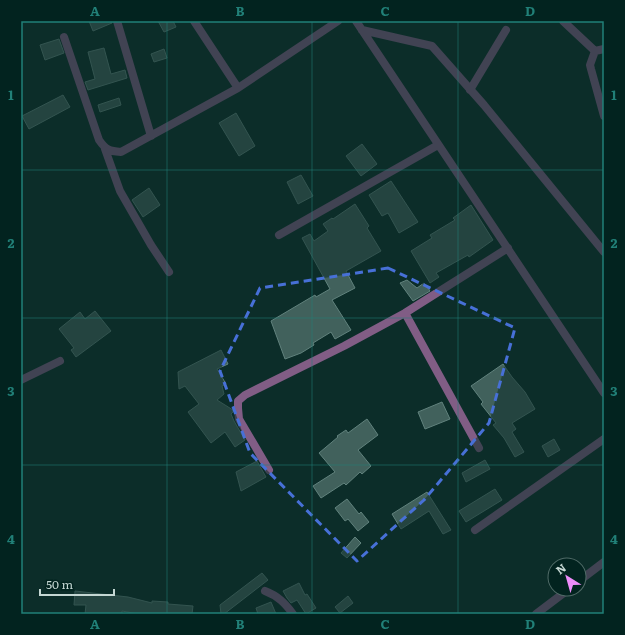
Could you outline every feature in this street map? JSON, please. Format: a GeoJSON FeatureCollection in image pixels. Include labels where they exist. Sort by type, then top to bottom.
{"type":"FeatureCollection","features":[{"type":"Feature","properties":{"kind":"street"},"geometry":{"type":"LineString","coordinates":[[117,21],[151,136]]}},
{"type":"Feature","properties":{"kind":"street"},"geometry":{"type":"LineString","coordinates":[[194,21],[238,88]]}},
{"type":"Feature","properties":{"kind":"street"},"geometry":{"type":"LineString","coordinates":[[105,149],[113,152],[121,152],[151,136],[238,88],[338,21]]}},
{"type":"Feature","properties":{"kind":"street"},"geometry":{"type":"LineString","coordinates":[[356,21],[604,393]]}},
{"type":"Feature","properties":{"kind":"street"},"geometry":{"type":"LineString","coordinates":[[563,21],[595,51]]}},
{"type":"Feature","properties":{"kind":"street"},"geometry":{"type":"LineString","coordinates":[[362,30],[429,44],[432,46],[604,252]]}},
{"type":"Feature","properties":{"kind":"street"},"geometry":{"type":"LineString","coordinates":[[470,90],[506,30]]}},
{"type":"Feature","properties":{"kind":"street"},"geometry":{"type":"LineString","coordinates":[[64,37],[98,140],[105,149],[120,191],[151,245],[169,272]]}},
{"type":"Feature","properties":{"kind":"street"},"geometry":{"type":"LineString","coordinates":[[595,51],[604,49]]}},
{"type":"Feature","properties":{"kind":"street"},"geometry":{"type":"LineString","coordinates":[[595,51],[590,64],[604,116]]}},
{"type":"Feature","properties":{"kind":"street"},"geometry":{"type":"LineString","coordinates":[[279,235],[438,145]]}},
{"type":"Feature","properties":{"kind":"street"},"geometry":{"type":"LineString","coordinates":[[269,470],[239,419],[238,401],[245,395],[344,346],[404,313],[508,248]]}},
{"type":"Feature","properties":{"kind":"street"},"geometry":{"type":"LineString","coordinates":[[404,313],[479,448]]}},
{"type":"Feature","properties":{"kind":"street"},"geometry":{"type":"LineString","coordinates":[[21,380],[60,360]]}},
{"type":"Feature","properties":{"kind":"street"},"geometry":{"type":"LineString","coordinates":[[475,530],[604,438]]}},
{"type":"Feature","properties":{"kind":"street"},"geometry":{"type":"LineString","coordinates":[[587,575],[604,562]]}},
{"type":"Feature","properties":{"kind":"street"},"geometry":{"type":"LineString","coordinates":[[265,591],[275,595],[285,603],[293,614]]}},
{"type":"Feature","properties":{"kind":"street"},"geometry":{"type":"LineString","coordinates":[[536,614],[558,597]]}},
{"type":"Feature","properties":{"kind":"highlighted area"},"geometry":{"type":"Polygon","coordinates":[[[388,268],[515,328],[489,423],[424,500],[357,561],[250,453],[220,371],[260,288],[388,268]]]}},
{"type":"Feature","properties":{"kind":"building"},"geometry":{"type":"Polygon","coordinates":[[[89,21],[112,21],[112,23],[93,31],[89,21]]]}},
{"type":"Feature","properties":{"kind":"building"},"geometry":{"type":"Polygon","coordinates":[[[158,21],[173,21],[176,27],[164,32],[158,21]]]}},
{"type":"Feature","properties":{"kind":"building"},"geometry":{"type":"Polygon","coordinates":[[[59,39],[64,53],[45,60],[40,45],[59,39]]]}},
{"type":"Feature","properties":{"kind":"building"},"geometry":{"type":"Polygon","coordinates":[[[104,48],[111,74],[125,70],[127,78],[88,90],[85,82],[95,79],[88,52],[104,48]]]}},
{"type":"Feature","properties":{"kind":"building"},"geometry":{"type":"Polygon","coordinates":[[[164,49],[167,58],[154,62],[151,54],[164,49]]]}},
{"type":"Feature","properties":{"kind":"building"},"geometry":{"type":"Polygon","coordinates":[[[63,95],[70,107],[29,129],[22,116],[63,95]]]}},
{"type":"Feature","properties":{"kind":"building"},"geometry":{"type":"Polygon","coordinates":[[[119,98],[121,105],[100,112],[98,105],[119,98]]]}},
{"type":"Feature","properties":{"kind":"building"},"geometry":{"type":"Polygon","coordinates":[[[236,113],[255,146],[239,156],[219,123],[236,113]]]}},
{"type":"Feature","properties":{"kind":"building"},"geometry":{"type":"Polygon","coordinates":[[[362,144],[377,164],[361,176],[346,156],[362,144]]]}},
{"type":"Feature","properties":{"kind":"building"},"geometry":{"type":"Polygon","coordinates":[[[301,175],[313,196],[298,204],[287,182],[301,175]]]}},
{"type":"Feature","properties":{"kind":"building"},"geometry":{"type":"Polygon","coordinates":[[[391,181],[418,222],[399,233],[388,213],[382,216],[369,195],[391,181]]]}},
{"type":"Feature","properties":{"kind":"building"},"geometry":{"type":"Polygon","coordinates":[[[149,188],[160,205],[143,217],[132,200],[149,188]]]}},
{"type":"Feature","properties":{"kind":"building"},"geometry":{"type":"Polygon","coordinates":[[[355,204],[369,226],[367,228],[381,251],[346,271],[355,288],[332,300],[351,330],[335,339],[331,332],[313,343],[314,345],[301,353],[285,359],[271,321],[315,295],[316,297],[330,289],[302,238],[310,234],[314,241],[328,231],[323,224],[355,204]]]}},
{"type":"Feature","properties":{"kind":"building"},"geometry":{"type":"Polygon","coordinates":[[[471,205],[493,240],[469,257],[468,255],[436,273],[439,277],[430,283],[411,251],[432,238],[430,235],[455,220],[453,218],[471,205]]]}},
{"type":"Feature","properties":{"kind":"building"},"geometry":{"type":"Polygon","coordinates":[[[407,280],[417,288],[424,283],[430,291],[413,301],[400,283],[407,280]]]}},
{"type":"Feature","properties":{"kind":"building"},"geometry":{"type":"Polygon","coordinates":[[[95,311],[111,331],[76,357],[71,350],[74,348],[59,329],[80,312],[85,319],[95,311]]]}},
{"type":"Feature","properties":{"kind":"building"},"geometry":{"type":"Polygon","coordinates":[[[221,350],[228,364],[217,369],[226,384],[222,386],[224,394],[217,400],[233,410],[231,414],[245,440],[235,447],[225,432],[211,443],[188,412],[199,404],[185,386],[179,389],[178,372],[221,350]]]}},
{"type":"Feature","properties":{"kind":"building"},"geometry":{"type":"Polygon","coordinates":[[[503,364],[525,392],[535,409],[512,423],[516,429],[512,432],[524,452],[515,457],[504,438],[493,425],[496,423],[481,404],[483,402],[471,386],[503,364]]]}},
{"type":"Feature","properties":{"kind":"building"},"geometry":{"type":"Polygon","coordinates":[[[442,402],[450,419],[425,429],[418,412],[442,402]]]}},
{"type":"Feature","properties":{"kind":"building"},"geometry":{"type":"Polygon","coordinates":[[[367,419],[378,435],[358,450],[371,466],[362,474],[360,472],[346,485],[344,483],[321,498],[313,486],[335,472],[319,453],[338,437],[337,436],[346,430],[348,433],[367,419]]]}},
{"type":"Feature","properties":{"kind":"building"},"geometry":{"type":"Polygon","coordinates":[[[554,439],[560,450],[548,457],[542,446],[554,439]]]}},
{"type":"Feature","properties":{"kind":"building"},"geometry":{"type":"Polygon","coordinates":[[[485,460],[490,469],[466,482],[462,473],[485,460]]]}},
{"type":"Feature","properties":{"kind":"building"},"geometry":{"type":"Polygon","coordinates":[[[257,461],[266,477],[241,491],[236,472],[257,461]]]}},
{"type":"Feature","properties":{"kind":"building"},"geometry":{"type":"Polygon","coordinates":[[[495,489],[502,500],[466,522],[459,511],[495,489]]]}},
{"type":"Feature","properties":{"kind":"building"},"geometry":{"type":"Polygon","coordinates":[[[427,492],[451,530],[443,534],[429,511],[401,529],[392,514],[427,492]]]}},
{"type":"Feature","properties":{"kind":"building"},"geometry":{"type":"Polygon","coordinates":[[[347,499],[359,514],[361,512],[369,522],[358,531],[348,519],[345,521],[335,508],[347,499]]]}},
{"type":"Feature","properties":{"kind":"building"},"geometry":{"type":"Polygon","coordinates":[[[355,537],[361,543],[347,558],[341,553],[355,537]]]}},
{"type":"Feature","properties":{"kind":"building"},"geometry":{"type":"Polygon","coordinates":[[[262,573],[268,580],[224,614],[221,614],[220,605],[262,573]]]}},
{"type":"Feature","properties":{"kind":"building"},"geometry":{"type":"Polygon","coordinates":[[[299,583],[305,595],[307,594],[316,608],[306,614],[297,600],[291,603],[283,591],[299,583]]]}},
{"type":"Feature","properties":{"kind":"building"},"geometry":{"type":"Polygon","coordinates":[[[75,591],[128,597],[152,603],[152,601],[168,602],[168,604],[193,606],[192,614],[138,614],[122,611],[122,614],[85,614],[86,605],[74,605],[75,591]]]}},
{"type":"Feature","properties":{"kind":"building"},"geometry":{"type":"Polygon","coordinates":[[[348,596],[353,603],[340,613],[335,607],[348,596]]]}},
{"type":"Feature","properties":{"kind":"building"},"geometry":{"type":"Polygon","coordinates":[[[271,602],[276,614],[258,614],[256,608],[271,602]]]}}]}
